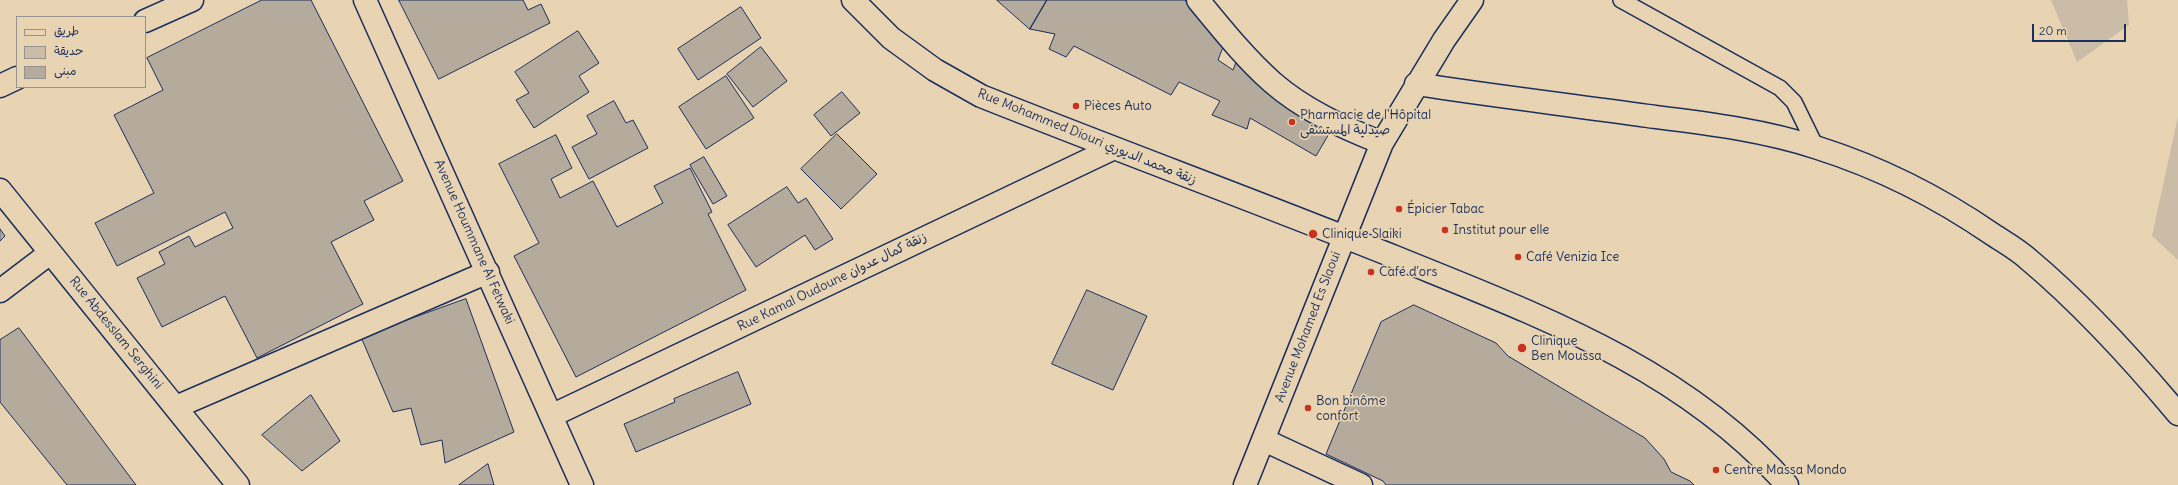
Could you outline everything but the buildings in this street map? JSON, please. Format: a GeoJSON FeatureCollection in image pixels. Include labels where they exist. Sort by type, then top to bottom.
{"type":"FeatureCollection","features":[{"type":"Feature","properties":{"kind":"street"},"geometry":{"type":"LineString","coordinates":[[146,21],[192,0]]}},
{"type":"Feature","properties":{"kind":"street","name":"Avenue Hoummane Al Fetwaki"},"geometry":{"type":"LineString","coordinates":[[365,0],[582,485]]}},
{"type":"Feature","properties":{"kind":"street","name":"Rue Mohammed Diouri زنقة محمد الديوري"},"geometry":{"type":"LineString","coordinates":[[853,0],[891,38],[935,70],[981,96],[1112,148],[1343,236],[1518,307],[1594,341],[1647,372],[1706,410],[1764,460],[1787,485]]}},
{"type":"Feature","properties":{"kind":"street"},"geometry":{"type":"LineString","coordinates":[[1198,0],[1272,82],[1305,107],[1342,127],[1382,143]]}},
{"type":"Feature","properties":{"kind":"street","name":"Avenue Mohamed Es Slaoui"},"geometry":{"type":"LineString","coordinates":[[1244,485],[1264,440],[1343,236],[1382,143],[1416,84],[1472,0]]}},
{"type":"Feature","properties":{"kind":"street"},"geometry":{"type":"LineString","coordinates":[[0,86],[16,78]]}},
{"type":"Feature","properties":{"kind":"street"},"geometry":{"type":"LineString","coordinates":[[1416,84],[1693,122],[1762,134],[1816,147],[1874,167],[1922,189],[1970,218],[2026,257],[2079,305],[2146,376],[2178,414]]}},
{"type":"Feature","properties":{"kind":"street","name":"Rue Kamal Oudoune زنقة كمال عدوان"},"geometry":{"type":"LineString","coordinates":[[551,416],[1112,148]]}},
{"type":"Feature","properties":{"kind":"street","name":"Rue Abdesslam Serghini"},"geometry":{"type":"LineString","coordinates":[[0,190],[176,407],[230,482]]}},
{"type":"Feature","properties":{"kind":"street"},"geometry":{"type":"LineString","coordinates":[[0,291],[50,253]]}},
{"type":"Feature","properties":{"kind":"street"},"geometry":{"type":"LineString","coordinates":[[176,407],[488,272]]}},
{"type":"Feature","properties":{"kind":"street"},"geometry":{"type":"LineString","coordinates":[[1264,440],[1361,485]]}},
{"type":"Feature","properties":{"kind":"lane"},"geometry":{"type":"LineString","coordinates":[[1621,0],[1780,88],[1794,102],[1816,147]]}},
{"type":"Feature","properties":{"kind":"green space"},"geometry":{"type":"Polygon","coordinates":[[[2051,0],[2127,0],[2129,25],[2077,62],[2051,0]]]}},
{"type":"Feature","properties":{"kind":"green space"},"geometry":{"type":"Polygon","coordinates":[[[2178,116],[2178,260],[2152,236],[2178,116]]]}},
{"type":"Feature","properties":{"kind":"place","name":"Pièces Auto"},"geometry":{"type":"Point","coordinates":[1076,106]}},
{"type":"Feature","properties":{"kind":"place","name":"Pharmacie de l'Hôpital صيدلية المستشفى"},"geometry":{"type":"Point","coordinates":[1292,122]}},
{"type":"Feature","properties":{"kind":"place","name":"Épicier Tabac"},"geometry":{"type":"Point","coordinates":[1399,209]}},
{"type":"Feature","properties":{"kind":"place","name":"Institut pour elle"},"geometry":{"type":"Point","coordinates":[1445,230]}},
{"type":"Feature","properties":{"kind":"place","name":"Clinique Slaiki"},"geometry":{"type":"Point","coordinates":[1313,234]}},
{"type":"Feature","properties":{"kind":"place","name":"Café Venizia Ice"},"geometry":{"type":"Point","coordinates":[1518,257]}},
{"type":"Feature","properties":{"kind":"place","name":"Café d'ors"},"geometry":{"type":"Point","coordinates":[1371,272]}},
{"type":"Feature","properties":{"kind":"place","name":"Clinique Ben Moussa"},"geometry":{"type":"Point","coordinates":[1522,348]}},
{"type":"Feature","properties":{"kind":"place","name":"Bon binôme confort"},"geometry":{"type":"Point","coordinates":[1308,408]}},
{"type":"Feature","properties":{"kind":"place","name":"Centre Massa Mondo"},"geometry":{"type":"Point","coordinates":[1716,470]}}]}
